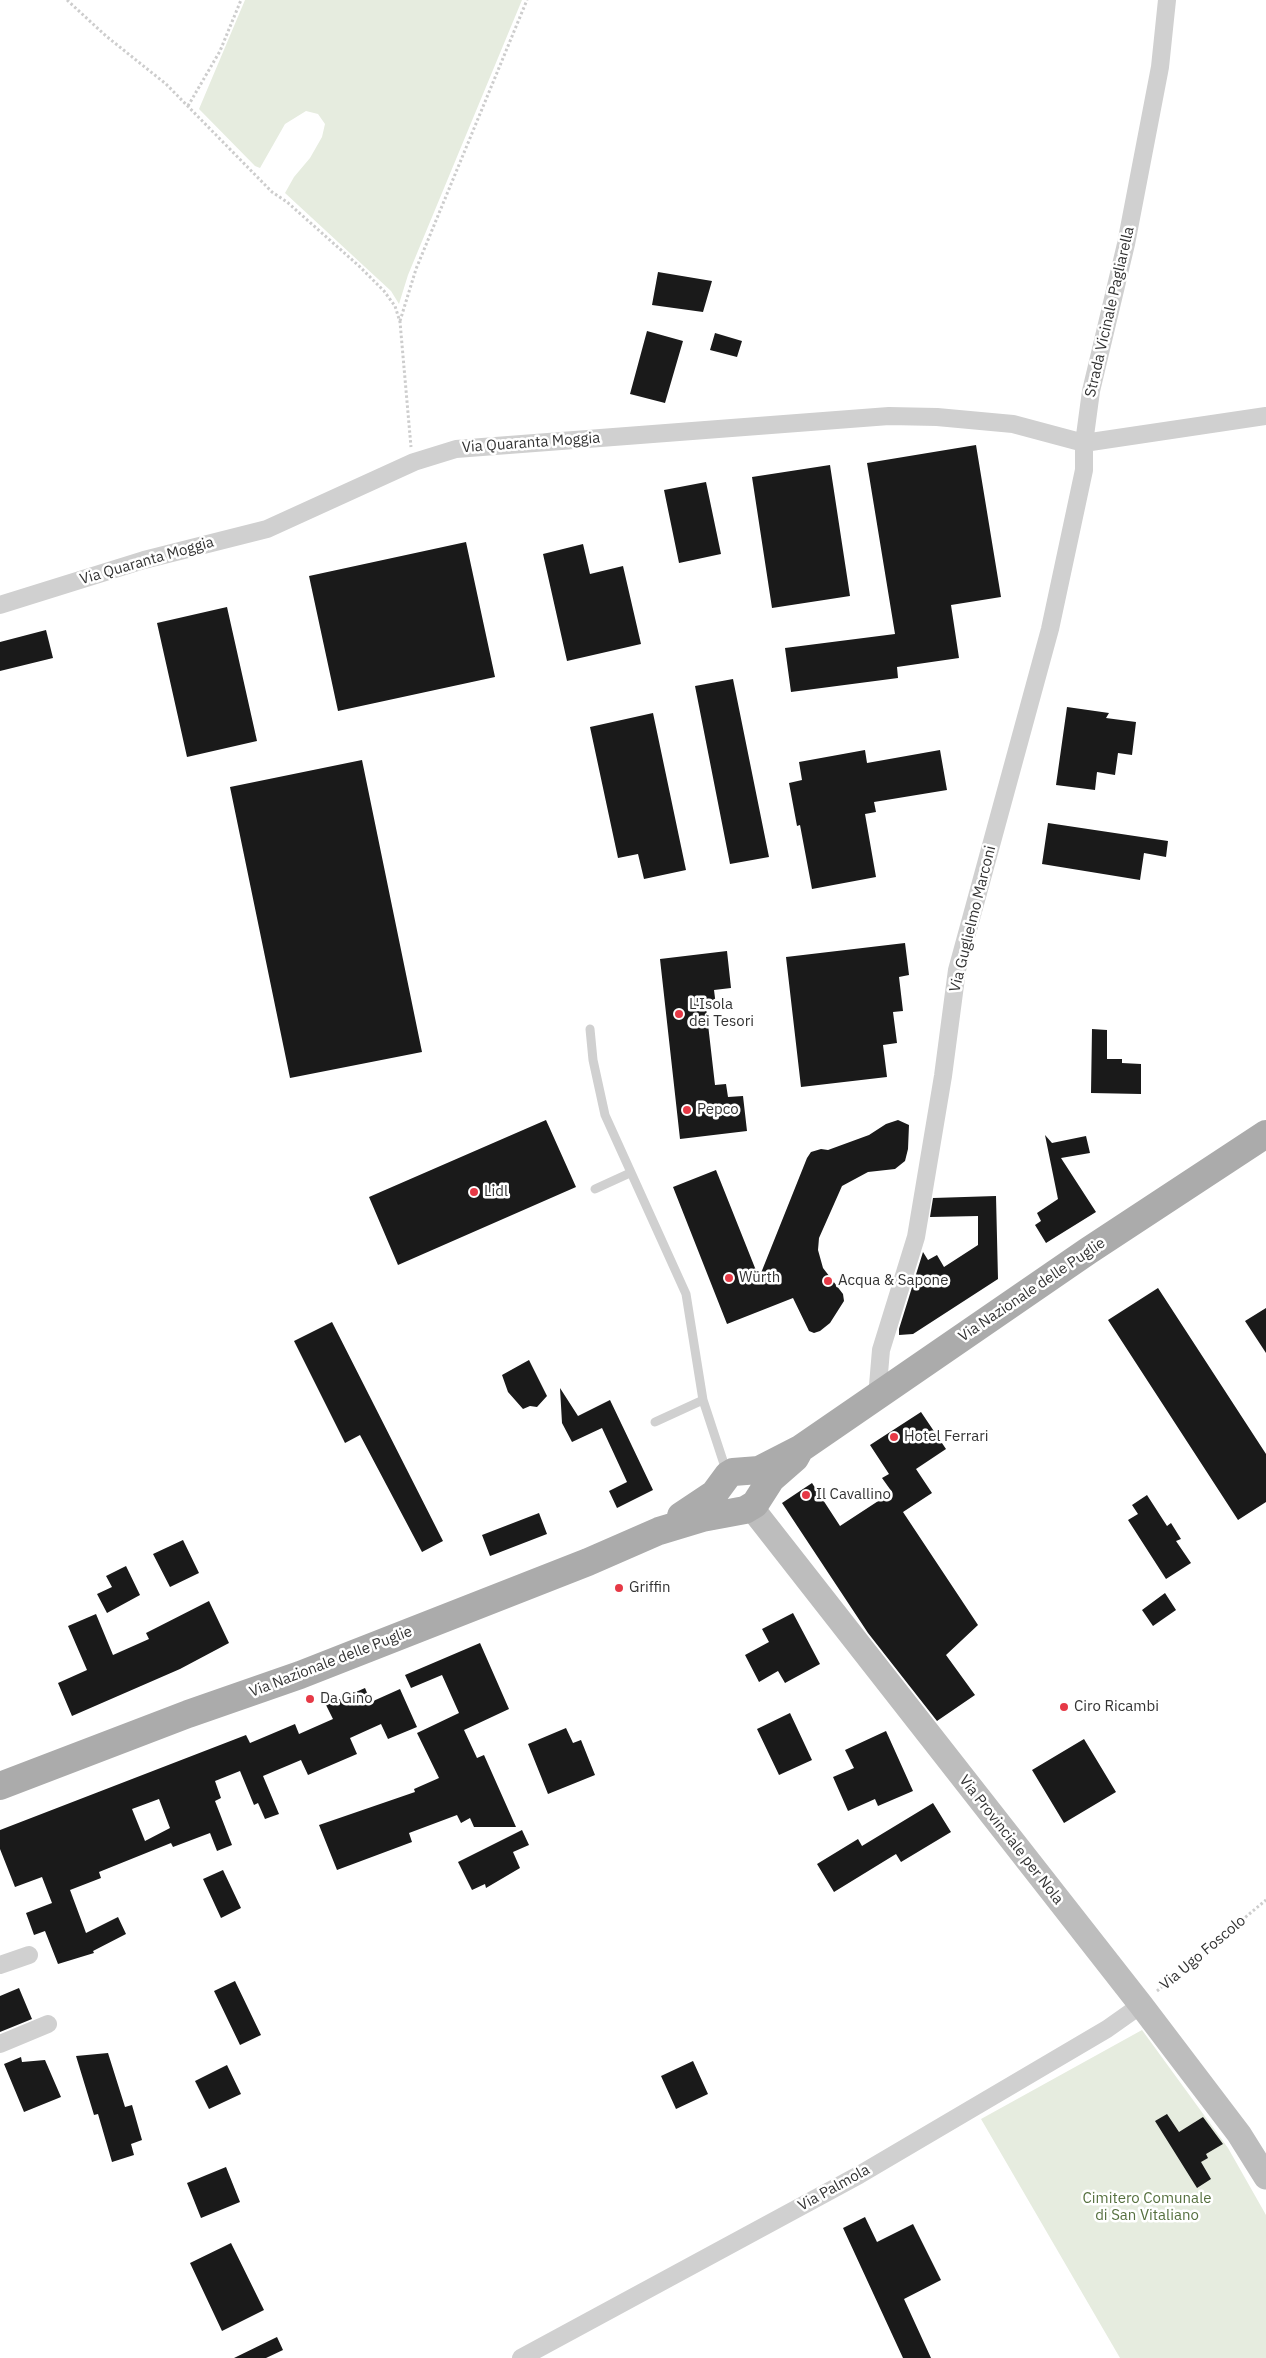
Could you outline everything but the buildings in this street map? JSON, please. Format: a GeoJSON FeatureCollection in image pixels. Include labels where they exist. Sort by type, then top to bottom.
{"type":"FeatureCollection","features":[{"type":"Feature","properties":{"kind":"main road","name":"Via Nazionale delle Puglie"},"geometry":{"type":"LineString","coordinates":[[659,1531],[705,1501],[730,1477],[760,1470],[800,1449],[1088,1251],[1266,1134]]}},
{"type":"Feature","properties":{"kind":"main road","name":"Via Nazionale delle Puglie"},"geometry":{"type":"LineString","coordinates":[[0,1786],[188,1714],[309,1672],[588,1562],[659,1531],[749,1506],[771,1479],[795,1458],[800,1449]]}},
{"type":"Feature","properties":{"kind":"main road"},"geometry":{"type":"LineString","coordinates":[[730,1477],[746,1473],[755,1480],[759,1489],[749,1506]]}},
{"type":"Feature","properties":{"kind":"street","name":"Strada Vicinale Pagliarella"},"geometry":{"type":"LineString","coordinates":[[1084,444],[1091,391],[1126,244],[1160,67],[1167,0]]}},
{"type":"Feature","properties":{"kind":"street","name":"Via Quaranta Moggia"},"geometry":{"type":"LineString","coordinates":[[0,604],[144,560],[267,529],[414,462],[456,449],[888,416],[937,417],[1013,424],[1084,444]]}},
{"type":"Feature","properties":{"kind":"street"},"geometry":{"type":"LineString","coordinates":[[1084,444],[1266,416]]}},
{"type":"Feature","properties":{"kind":"street","name":"Via Guglielmo Marconi"},"geometry":{"type":"LineString","coordinates":[[876,1397],[881,1350],[916,1237],[943,1076],[957,970],[1050,629],[1084,470],[1084,444]]}},
{"type":"Feature","properties":{"kind":"street","name":"Via Provinciale per Nola"},"geometry":{"type":"LineString","coordinates":[[749,1506],[1141,2005],[1239,2134],[1266,2176]]}},
{"type":"Feature","properties":{"kind":"street"},"geometry":{"type":"LineString","coordinates":[[0,1965],[28,1955]]}},
{"type":"Feature","properties":{"kind":"street","name":"Via Palmola"},"geometry":{"type":"LineString","coordinates":[[521,2358],[859,2175],[1098,2034],[1141,2005]]}},
{"type":"Feature","properties":{"kind":"street"},"geometry":{"type":"LineString","coordinates":[[0,2044],[48,2024]]}},
{"type":"Feature","properties":{"kind":"lane"},"geometry":{"type":"LineString","coordinates":[[590,1029],[593,1060],[605,1115],[630,1174],[686,1294],[703,1400],[730,1477]]}},
{"type":"Feature","properties":{"kind":"lane"},"geometry":{"type":"LineString","coordinates":[[596,1189],[630,1174]]}},
{"type":"Feature","properties":{"kind":"lane"},"geometry":{"type":"LineString","coordinates":[[655,1422],[703,1400]]}},
{"type":"Feature","properties":{"kind":"path"},"geometry":{"type":"LineString","coordinates":[[67,0],[188,106],[272,192],[287,202],[384,291],[395,306],[400,322],[407,420],[414,462]]}},
{"type":"Feature","properties":{"kind":"path"},"geometry":{"type":"LineString","coordinates":[[188,106],[220,51],[241,0]]}},
{"type":"Feature","properties":{"kind":"path"},"geometry":{"type":"LineString","coordinates":[[400,322],[416,269],[527,0]]}},
{"type":"Feature","properties":{"kind":"path","name":"Via Ugo Foscolo"},"geometry":{"type":"LineString","coordinates":[[1141,2005],[1266,1900]]}},
{"type":"Feature","properties":{"kind":"green space"},"geometry":{"type":"Polygon","coordinates":[[[245,0],[522,0],[408,275],[399,304],[391,291],[285,193],[294,177],[310,158],[322,137],[325,124],[318,114],[306,111],[285,124],[260,168],[255,166],[199,109],[245,0]]]}},
{"type":"Feature","properties":{"kind":"green space","name":"Cimitero Comunale di San Vitaliano"},"geometry":{"type":"Polygon","coordinates":[[[1142,2030],[1228,2148],[1266,2215],[1266,2358],[1120,2358],[981,2119],[1142,2030]]]}},
{"type":"Feature","properties":{"kind":"place","name":"L'Isola dei Tesori"},"geometry":{"type":"Point","coordinates":[679,1014]}},
{"type":"Feature","properties":{"kind":"place","name":"Pepco"},"geometry":{"type":"Point","coordinates":[687,1110]}},
{"type":"Feature","properties":{"kind":"place","name":"Lidl"},"geometry":{"type":"Point","coordinates":[474,1192]}},
{"type":"Feature","properties":{"kind":"place","name":"Würth"},"geometry":{"type":"Point","coordinates":[729,1278]}},
{"type":"Feature","properties":{"kind":"place","name":"Acqua & Sapone"},"geometry":{"type":"Point","coordinates":[828,1281]}},
{"type":"Feature","properties":{"kind":"place","name":"Hotel Ferrari"},"geometry":{"type":"Point","coordinates":[894,1437]}},
{"type":"Feature","properties":{"kind":"place","name":"Il Cavallino"},"geometry":{"type":"Point","coordinates":[806,1495]}},
{"type":"Feature","properties":{"kind":"place","name":"Griffin"},"geometry":{"type":"Point","coordinates":[619,1588]}},
{"type":"Feature","properties":{"kind":"place","name":"Da Gino"},"geometry":{"type":"Point","coordinates":[310,1699]}},
{"type":"Feature","properties":{"kind":"place","name":"Ciro Ricambi"},"geometry":{"type":"Point","coordinates":[1064,1707]}}]}
